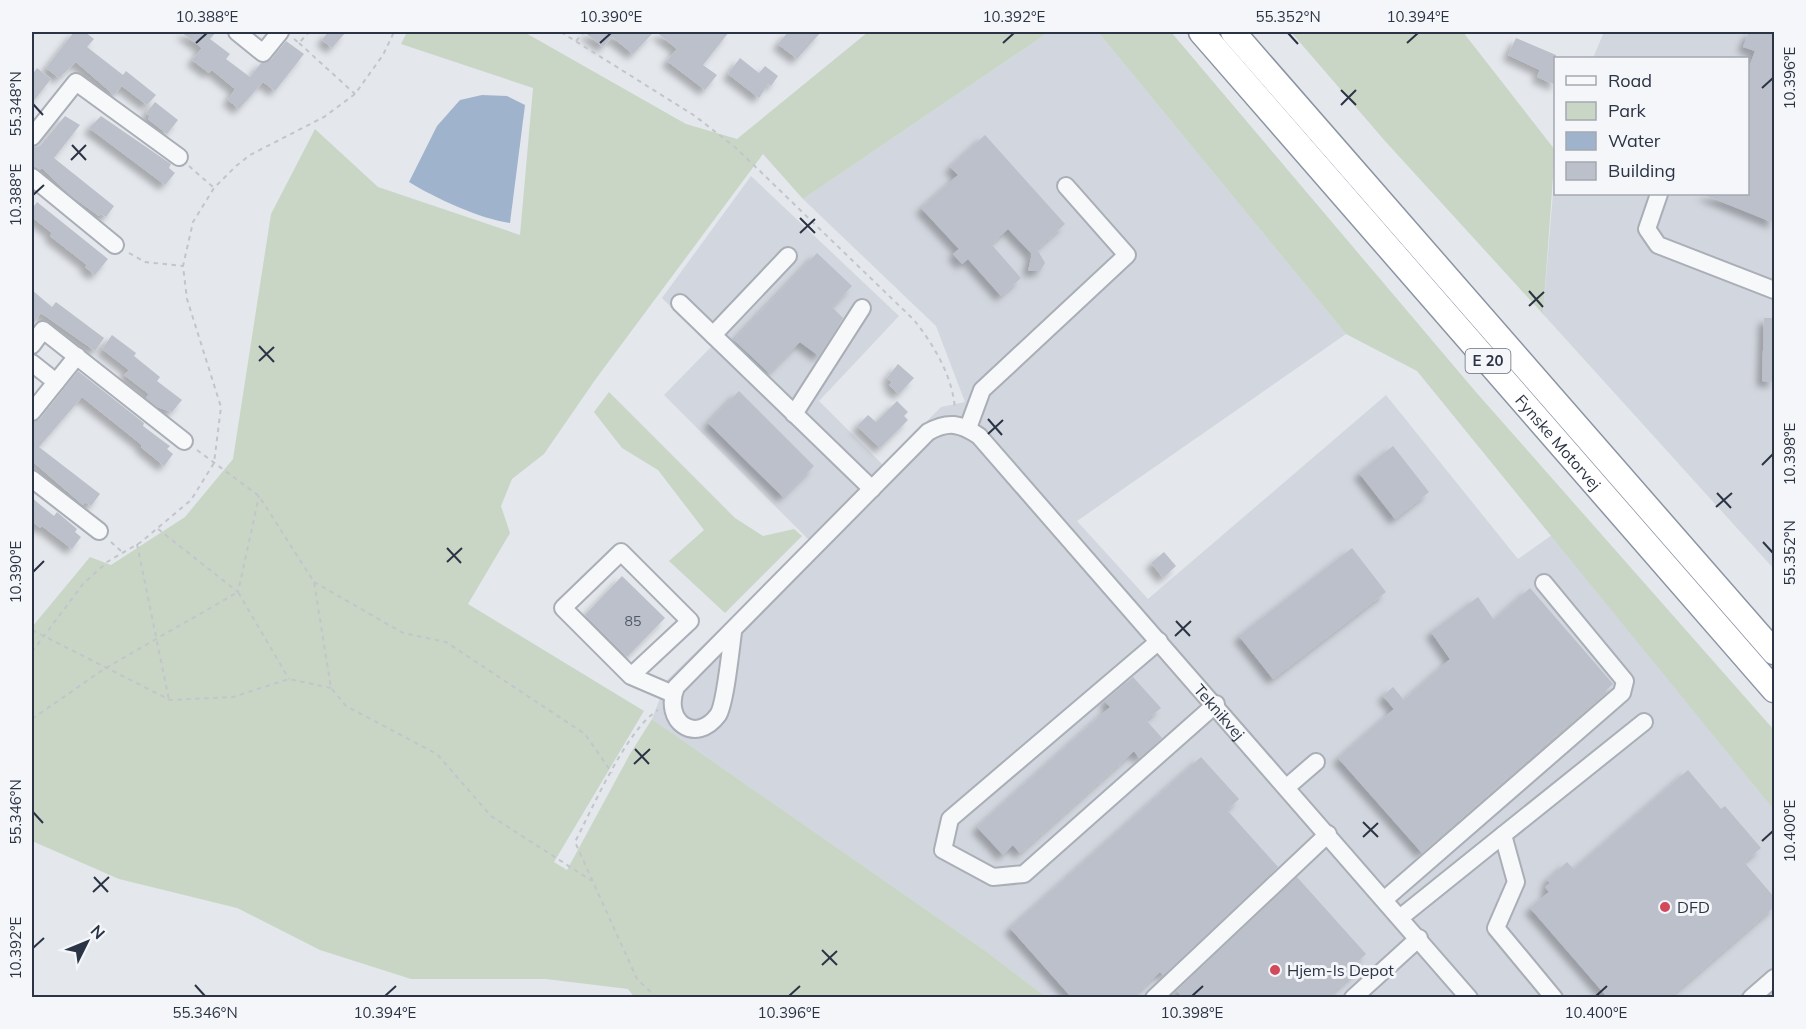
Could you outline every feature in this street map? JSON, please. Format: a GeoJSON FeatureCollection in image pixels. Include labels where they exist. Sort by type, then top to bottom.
{"type":"FeatureCollection","features":[{"type":"Feature","properties":{"kind":"highway","name":"Fynske Motorvej"},"geometry":{"type":"LineString","coordinates":[[1202,32],[1774,690]]}},
{"type":"Feature","properties":{"kind":"highway","name":"Fynske Motorvej"},"geometry":{"type":"LineString","coordinates":[[1233,32],[1774,652]]}},
{"type":"Feature","properties":{"kind":"street"},"geometry":{"type":"LineString","coordinates":[[237,32],[263,53],[286,34]]}},
{"type":"Feature","properties":{"kind":"street"},"geometry":{"type":"LineString","coordinates":[[32,137],[76,82],[179,157]]}},
{"type":"Feature","properties":{"kind":"street"},"geometry":{"type":"LineString","coordinates":[[32,177],[115,245]]}},
{"type":"Feature","properties":{"kind":"street"},"geometry":{"type":"LineString","coordinates":[[733,632],[720,712],[711,723],[700,728],[688,728],[675,717],[672,698],[676,687],[733,632],[928,432],[939,426],[962,426],[982,390],[1127,255],[1066,186]]}},
{"type":"Feature","properties":{"kind":"street"},"geometry":{"type":"LineString","coordinates":[[1659,195],[1647,229],[1658,245],[1774,290]]}},
{"type":"Feature","properties":{"kind":"street"},"geometry":{"type":"LineString","coordinates":[[713,335],[788,256]]}},
{"type":"Feature","properties":{"kind":"street"},"geometry":{"type":"LineString","coordinates":[[680,303],[872,489]]}},
{"type":"Feature","properties":{"kind":"street"},"geometry":{"type":"LineString","coordinates":[[794,414],[862,309]]}},
{"type":"Feature","properties":{"kind":"street"},"geometry":{"type":"LineString","coordinates":[[32,343],[43,330],[184,441]]}},
{"type":"Feature","properties":{"kind":"street"},"geometry":{"type":"LineString","coordinates":[[32,412],[76,356]]}},
{"type":"Feature","properties":{"kind":"street"},"geometry":{"type":"LineString","coordinates":[[32,363],[56,382]]}},
{"type":"Feature","properties":{"kind":"street","name":"Teknikvej"},"geometry":{"type":"LineString","coordinates":[[962,426],[979,436],[1216,704],[1469,998]]}},
{"type":"Feature","properties":{"kind":"street"},"geometry":{"type":"LineString","coordinates":[[32,479],[99,531]]}},
{"type":"Feature","properties":{"kind":"street"},"geometry":{"type":"LineString","coordinates":[[631,676],[690,621],[621,552],[563,608],[631,676],[672,698]]}},
{"type":"Feature","properties":{"kind":"street"},"geometry":{"type":"LineString","coordinates":[[1385,899],[1622,693],[1625,681],[1544,583]]}},
{"type":"Feature","properties":{"kind":"street"},"geometry":{"type":"LineString","coordinates":[[1159,641],[950,819],[943,850],[993,877],[1024,874],[1216,704]]}},
{"type":"Feature","properties":{"kind":"street"},"geometry":{"type":"LineString","coordinates":[[1401,917],[1644,722]]}},
{"type":"Feature","properties":{"kind":"street"},"geometry":{"type":"LineString","coordinates":[[1287,787],[1316,762]]}},
{"type":"Feature","properties":{"kind":"street"},"geometry":{"type":"LineString","coordinates":[[1154,998],[1328,834]]}},
{"type":"Feature","properties":{"kind":"street"},"geometry":{"type":"LineString","coordinates":[[1503,835],[1516,882],[1496,928],[1554,998]]}},
{"type":"Feature","properties":{"kind":"street"},"geometry":{"type":"LineString","coordinates":[[1353,998],[1419,938]]}},
{"type":"Feature","properties":{"kind":"street"},"geometry":{"type":"LineString","coordinates":[[1751,998],[1774,978]]}},
{"type":"Feature","properties":{"kind":"path"},"geometry":{"type":"LineString","coordinates":[[299,43],[309,32]]}},
{"type":"Feature","properties":{"kind":"path"},"geometry":{"type":"LineString","coordinates":[[32,652],[83,584],[107,562],[137,544],[191,500],[214,463],[221,406],[187,299],[183,266],[193,222],[214,188],[250,155],[324,117],[355,94],[383,55],[394,32]]}},
{"type":"Feature","properties":{"kind":"path"},"geometry":{"type":"LineString","coordinates":[[561,32],[695,116],[736,148],[902,307],[925,334],[947,374],[962,426]]}},
{"type":"Feature","properties":{"kind":"path"},"geometry":{"type":"LineString","coordinates":[[576,41],[584,32]]}},
{"type":"Feature","properties":{"kind":"path"},"geometry":{"type":"LineString","coordinates":[[286,34],[355,94]]}},
{"type":"Feature","properties":{"kind":"path"},"geometry":{"type":"LineString","coordinates":[[179,157],[214,188]]}},
{"type":"Feature","properties":{"kind":"path"},"geometry":{"type":"LineString","coordinates":[[115,245],[145,262],[183,266]]}},
{"type":"Feature","properties":{"kind":"path"},"geometry":{"type":"LineString","coordinates":[[184,441],[259,496],[314,582],[331,688],[346,706],[437,754],[491,816],[592,881]]}},
{"type":"Feature","properties":{"kind":"path"},"geometry":{"type":"LineString","coordinates":[[32,719],[104,669],[238,592],[259,496]]}},
{"type":"Feature","properties":{"kind":"path"},"geometry":{"type":"LineString","coordinates":[[158,528],[238,592],[290,679]]}},
{"type":"Feature","properties":{"kind":"path"},"geometry":{"type":"LineString","coordinates":[[137,544],[170,700]]}},
{"type":"Feature","properties":{"kind":"path"},"geometry":{"type":"LineString","coordinates":[[314,582],[403,633],[446,642],[585,734],[612,773]]}},
{"type":"Feature","properties":{"kind":"path"},"geometry":{"type":"LineString","coordinates":[[32,630],[104,669],[170,700],[233,697],[290,679],[331,688]]}},
{"type":"Feature","properties":{"kind":"path"},"geometry":{"type":"LineString","coordinates":[[657,998],[637,979],[575,842],[612,773],[646,717],[672,698]]}},
{"type":"Feature","properties":{"kind":"shaded area"},"geometry":{"type":"Polygon","coordinates":[[[1049,32],[1098,32],[1346,334],[1077,521],[1148,599],[1386,395],[1518,559],[1552,535],[1774,810],[1774,997],[1046,997],[987,952],[652,719],[667,680],[810,541],[664,395],[711,347],[662,298],[751,176],[899,316],[819,401],[883,465],[941,407],[965,402],[936,326],[803,199],[1049,32]]]}},
{"type":"Feature","properties":{"kind":"shaded area"},"geometry":{"type":"Polygon","coordinates":[[[1604,32],[1774,32],[1774,569],[1543,314],[1554,181],[1554,195],[1749,195],[1749,57],[1593,57],[1604,32]]]}},
{"type":"Feature","properties":{"kind":"green space"},"geometry":{"type":"Polygon","coordinates":[[[407,32],[524,32],[686,124],[737,139],[868,32],[1049,32],[803,199],[763,154],[595,380],[544,454],[512,479],[501,506],[510,533],[468,604],[644,711],[554,862],[567,870],[630,754],[652,719],[987,952],[1046,997],[635,998],[628,989],[546,979],[411,979],[320,950],[237,908],[119,879],[32,841],[32,627],[90,557],[111,565],[185,517],[233,459],[271,214],[315,129],[378,187],[520,235],[533,88],[401,44],[407,32]]]}},
{"type":"Feature","properties":{"kind":"green space"},"geometry":{"type":"Polygon","coordinates":[[[1098,32],[1171,32],[1475,391],[1774,730],[1774,810],[1417,371],[1346,334],[1098,32]]]}},
{"type":"Feature","properties":{"kind":"green space"},"geometry":{"type":"Polygon","coordinates":[[[1291,32],[1463,32],[1554,149],[1543,314],[1385,141],[1291,32]]]}},
{"type":"Feature","properties":{"kind":"green space"},"geometry":{"type":"Polygon","coordinates":[[[609,392],[735,518],[763,536],[794,529],[802,536],[725,613],[669,561],[704,530],[658,470],[622,448],[594,412],[609,392]]]}},
{"type":"Feature","properties":{"kind":"water"},"geometry":{"type":"Polygon","coordinates":[[[482,95],[507,96],[525,105],[510,223],[458,207],[409,182],[437,126],[460,100],[482,95]]]}},
{"type":"Feature","properties":{"kind":"building"},"geometry":{"type":"Polygon","coordinates":[[[74,32],[85,32],[94,39],[87,47],[123,75],[126,71],[156,95],[147,105],[122,86],[114,95],[76,62],[59,78],[46,68],[74,32]]]}},
{"type":"Feature","properties":{"kind":"building"},"geometry":{"type":"Polygon","coordinates":[[[181,32],[216,32],[210,39],[230,54],[226,59],[250,77],[261,63],[271,60],[286,41],[304,54],[275,91],[263,82],[239,109],[228,100],[235,89],[212,70],[209,73],[192,60],[202,48],[181,32]]]}},
{"type":"Feature","properties":{"kind":"building"},"geometry":{"type":"Polygon","coordinates":[[[328,32],[346,32],[332,48],[322,40],[328,32]]]}},
{"type":"Feature","properties":{"kind":"building"},"geometry":{"type":"Polygon","coordinates":[[[584,32],[654,32],[633,54],[612,37],[603,47],[584,32]]]}},
{"type":"Feature","properties":{"kind":"building"},"geometry":{"type":"Polygon","coordinates":[[[656,32],[729,32],[703,65],[717,75],[705,90],[667,61],[677,49],[656,32]]]}},
{"type":"Feature","properties":{"kind":"building"},"geometry":{"type":"Polygon","coordinates":[[[788,32],[821,32],[797,59],[778,44],[788,32]]]}},
{"type":"Feature","properties":{"kind":"building"},"geometry":{"type":"Polygon","coordinates":[[[1749,32],[1774,32],[1774,223],[1704,195],[1749,195],[1749,67],[1755,51],[1743,47],[1749,32]]]}},
{"type":"Feature","properties":{"kind":"building"},"geometry":{"type":"Polygon","coordinates":[[[1516,38],[1556,55],[1554,57],[1554,84],[1537,77],[1540,70],[1508,55],[1516,38]]]}},
{"type":"Feature","properties":{"kind":"building"},"geometry":{"type":"Polygon","coordinates":[[[740,58],[759,73],[765,66],[778,76],[771,86],[768,84],[759,98],[728,74],[740,58]]]}},
{"type":"Feature","properties":{"kind":"building"},"geometry":{"type":"Polygon","coordinates":[[[37,68],[51,79],[32,103],[32,75],[37,68]]]}},
{"type":"Feature","properties":{"kind":"building"},"geometry":{"type":"Polygon","coordinates":[[[155,102],[178,120],[167,134],[148,119],[150,116],[146,113],[155,102]]]}},
{"type":"Feature","properties":{"kind":"building"},"geometry":{"type":"Polygon","coordinates":[[[65,116],[80,125],[54,158],[114,206],[106,217],[101,214],[99,216],[70,195],[42,168],[40,170],[32,165],[32,147],[40,146],[65,116]]]}},
{"type":"Feature","properties":{"kind":"building"},"geometry":{"type":"Polygon","coordinates":[[[101,116],[171,164],[169,168],[175,173],[165,185],[89,128],[101,116]]]}},
{"type":"Feature","properties":{"kind":"building"},"geometry":{"type":"Polygon","coordinates":[[[985,135],[1065,224],[1037,249],[1045,263],[1040,271],[1028,271],[1032,254],[1008,229],[991,244],[1021,278],[1001,296],[968,259],[962,264],[953,254],[959,249],[921,208],[958,175],[950,167],[985,135]]]}},
{"type":"Feature","properties":{"kind":"building"},"geometry":{"type":"Polygon","coordinates":[[[37,202],[108,259],[95,275],[85,267],[87,265],[50,236],[52,233],[32,217],[32,209],[37,202]]]}},
{"type":"Feature","properties":{"kind":"building"},"geometry":{"type":"Polygon","coordinates":[[[817,253],[852,286],[832,307],[843,318],[819,356],[800,342],[769,373],[734,340],[817,253]]]}},
{"type":"Feature","properties":{"kind":"building"},"geometry":{"type":"Polygon","coordinates":[[[32,290],[52,307],[56,302],[104,338],[95,351],[41,313],[32,326],[32,290]]]}},
{"type":"Feature","properties":{"kind":"building"},"geometry":{"type":"Polygon","coordinates":[[[1764,318],[1774,318],[1774,382],[1762,381],[1764,318]]]}},
{"type":"Feature","properties":{"kind":"building"},"geometry":{"type":"Polygon","coordinates":[[[112,335],[136,353],[134,356],[160,377],[157,381],[182,400],[172,412],[157,407],[146,398],[149,394],[124,375],[129,370],[102,349],[112,335]]]}},
{"type":"Feature","properties":{"kind":"building"},"geometry":{"type":"Polygon","coordinates":[[[898,364],[914,378],[899,394],[889,385],[892,382],[887,378],[898,364]]]}},
{"type":"Feature","properties":{"kind":"building"},"geometry":{"type":"Polygon","coordinates":[[[78,371],[144,423],[143,426],[170,446],[167,449],[173,454],[164,466],[141,447],[142,445],[82,397],[39,447],[100,494],[91,506],[85,502],[83,505],[32,461],[32,422],[40,419],[78,371]]]}},
{"type":"Feature","properties":{"kind":"building"},"geometry":{"type":"Polygon","coordinates":[[[739,391],[814,466],[783,497],[708,423],[739,391]]]}},
{"type":"Feature","properties":{"kind":"building"},"geometry":{"type":"Polygon","coordinates":[[[897,401],[908,412],[904,416],[908,420],[880,448],[857,426],[868,415],[876,422],[897,401]]]}},
{"type":"Feature","properties":{"kind":"building"},"geometry":{"type":"Polygon","coordinates":[[[1393,446],[1429,492],[1395,519],[1359,473],[1393,446]]]}},
{"type":"Feature","properties":{"kind":"building"},"geometry":{"type":"Polygon","coordinates":[[[32,498],[54,516],[57,512],[77,529],[75,532],[81,537],[72,549],[32,521],[32,498]]]}},
{"type":"Feature","properties":{"kind":"building"},"geometry":{"type":"Polygon","coordinates":[[[1352,548],[1386,592],[1273,679],[1239,636],[1352,548]]]}},
{"type":"Feature","properties":{"kind":"building"},"geometry":{"type":"Polygon","coordinates":[[[1164,552],[1176,566],[1163,578],[1151,563],[1164,552]]]}},
{"type":"Feature","properties":{"kind":"building"},"geometry":{"type":"Polygon","coordinates":[[[622,576],[665,618],[627,657],[585,615],[622,576]]]}},
{"type":"Feature","properties":{"kind":"building"},"geometry":{"type":"Polygon","coordinates":[[[1530,588],[1613,684],[1422,853],[1338,758],[1394,709],[1383,696],[1393,687],[1404,700],[1450,659],[1431,632],[1478,597],[1494,620],[1530,588]]]}},
{"type":"Feature","properties":{"kind":"building"},"geometry":{"type":"Polygon","coordinates":[[[1133,677],[1161,708],[1146,720],[1162,738],[1139,758],[1134,751],[1020,853],[1013,845],[1003,855],[977,827],[1110,707],[1105,701],[1133,677]]]}},
{"type":"Feature","properties":{"kind":"building"},"geometry":{"type":"Polygon","coordinates":[[[1201,757],[1239,799],[1227,810],[1278,867],[1163,975],[1160,972],[1131,998],[1072,998],[1010,928],[1201,757]]]}},
{"type":"Feature","properties":{"kind":"building"},"geometry":{"type":"Polygon","coordinates":[[[1688,770],[1721,809],[1725,806],[1761,848],[1744,862],[1774,897],[1774,907],[1669,998],[1608,998],[1530,908],[1549,892],[1545,887],[1550,883],[1547,880],[1567,862],[1574,869],[1688,770]]]}},
{"type":"Feature","properties":{"kind":"building"},"geometry":{"type":"Polygon","coordinates":[[[1297,877],[1366,954],[1353,966],[1357,971],[1327,998],[1183,998],[1177,991],[1297,877]]]}},
{"type":"Feature","properties":{"kind":"place","name":"DFD"},"geometry":{"type":"Point","coordinates":[1665,907]}},
{"type":"Feature","properties":{"kind":"place","name":"Hjem-Is Depot"},"geometry":{"type":"Point","coordinates":[1275,970]}}]}
